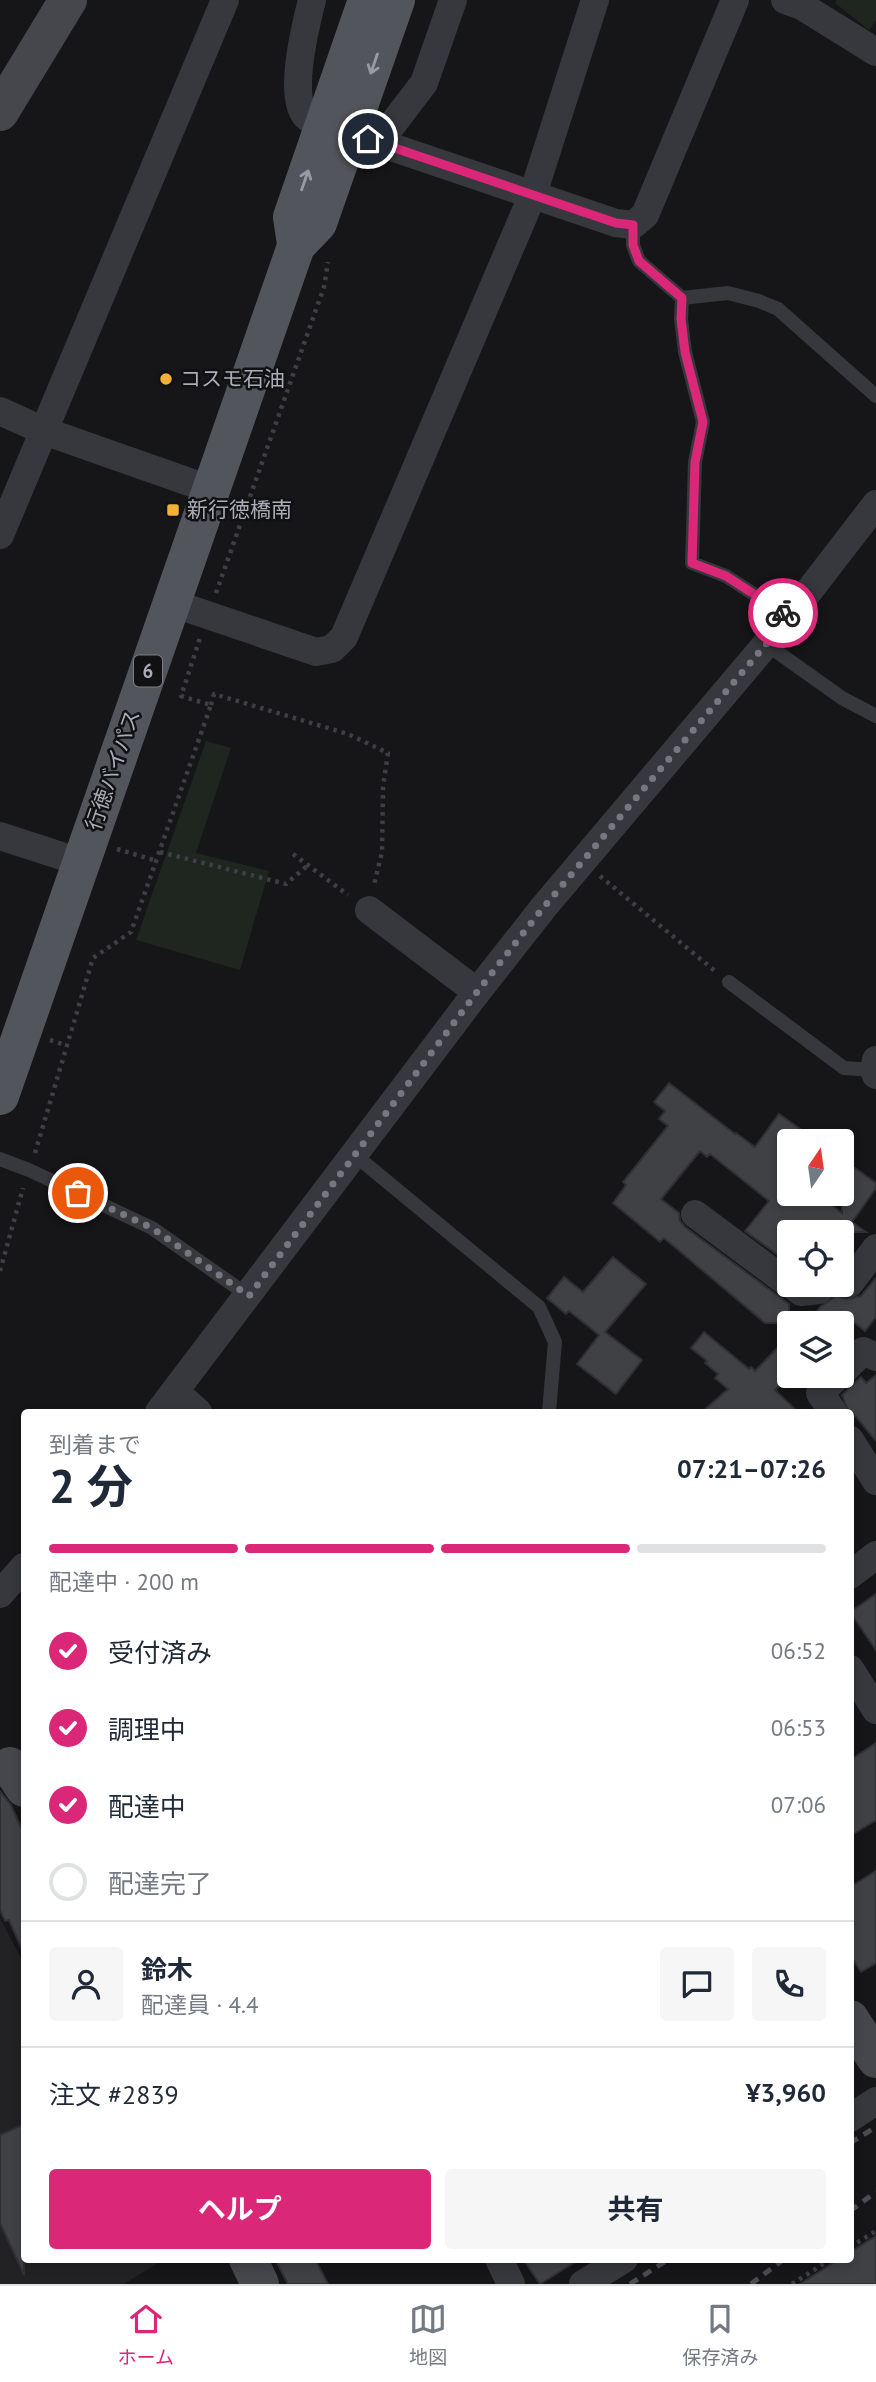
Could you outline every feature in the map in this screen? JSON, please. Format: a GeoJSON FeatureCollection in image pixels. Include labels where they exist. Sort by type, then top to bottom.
{"type":"FeatureCollection","features":[{"type":"Feature","properties":{"kind":"main road","name":"行徳バイパス"},"geometry":{"type":"LineString","coordinates":[[351,134],[367,0]]}},
{"type":"Feature","properties":{"kind":"main road","name":"行徳バイパス"},"geometry":{"type":"LineString","coordinates":[[0,1096],[212,490],[312,254],[292,217],[351,134],[396,0]]}},
{"type":"Feature","properties":{"kind":"street"},"geometry":{"type":"LineString","coordinates":[[0,112],[68,0]]}},
{"type":"Feature","properties":{"kind":"street"},"geometry":{"type":"LineString","coordinates":[[0,535],[225,0]]}},
{"type":"Feature","properties":{"kind":"street"},"geometry":{"type":"LineString","coordinates":[[312,0],[301,41],[298,102],[307,118],[616,223],[633,225],[645,215],[735,0]]}},
{"type":"Feature","properties":{"kind":"street"},"geometry":{"type":"LineString","coordinates":[[351,134],[424,83],[453,0]]}},
{"type":"Feature","properties":{"kind":"street"},"geometry":{"type":"LineString","coordinates":[[172,603],[316,652],[332,649],[344,637],[533,194],[595,0]]}},
{"type":"Feature","properties":{"kind":"street"},"geometry":{"type":"LineString","coordinates":[[785,0],[820,8],[876,52]]}},
{"type":"Feature","properties":{"kind":"street"},"geometry":{"type":"LineString","coordinates":[[0,411],[44,431],[212,490]]}},
{"type":"Feature","properties":{"kind":"street"},"geometry":{"type":"LineString","coordinates":[[189,1409],[168,1402],[477,992],[582,861],[789,617],[876,504]]}},
{"type":"Feature","properties":{"kind":"street"},"geometry":{"type":"LineString","coordinates":[[0,836],[80,862]]}},
{"type":"Feature","properties":{"kind":"street"},"geometry":{"type":"LineString","coordinates":[[369,910],[477,992]]}},
{"type":"Feature","properties":{"kind":"street"},"geometry":{"type":"LineString","coordinates":[[695,1214],[777,1274]]}},
{"type":"Feature","properties":{"kind":"street"},"geometry":{"type":"LineString","coordinates":[[854,1278],[876,1248]]}},
{"type":"Feature","properties":{"kind":"street"},"geometry":{"type":"LineString","coordinates":[[854,1360],[863,1351],[876,1357]]}},
{"type":"Feature","properties":{"kind":"street"},"geometry":{"type":"LineString","coordinates":[[826,1388],[821,1393],[831,1409]]}},
{"type":"Feature","properties":{"kind":"street"},"geometry":{"type":"LineString","coordinates":[[854,1446],[876,1481]]}},
{"type":"Feature","properties":{"kind":"street"},"geometry":{"type":"LineString","coordinates":[[854,1571],[876,1555]]}},
{"type":"Feature","properties":{"kind":"street"},"geometry":{"type":"LineString","coordinates":[[0,1594],[21,1570]]}},
{"type":"Feature","properties":{"kind":"street"},"geometry":{"type":"LineString","coordinates":[[854,1675],[876,1710]]}},
{"type":"Feature","properties":{"kind":"street"},"geometry":{"type":"LineString","coordinates":[[854,2025],[876,2059]]}},
{"type":"Feature","properties":{"kind":"street"},"geometry":{"type":"LineString","coordinates":[[854,2115],[876,2101]]}},
{"type":"Feature","properties":{"kind":"street"},"geometry":{"type":"LineString","coordinates":[[501,2263],[511,2284]]}},
{"type":"Feature","properties":{"kind":"street"},"geometry":{"type":"LineString","coordinates":[[583,2284],[617,2263]]}},
{"type":"Feature","properties":{"kind":"lane"},"geometry":{"type":"LineString","coordinates":[[633,225],[633,245],[639,261],[682,298],[728,293],[778,309],[876,396]]}},
{"type":"Feature","properties":{"kind":"lane"},"geometry":{"type":"LineString","coordinates":[[682,298],[681,319],[685,352],[703,422],[695,462],[692,563],[726,576],[789,617]]}},
{"type":"Feature","properties":{"kind":"lane"},"geometry":{"type":"LineString","coordinates":[[766,644],[842,698],[876,716]]}},
{"type":"Feature","properties":{"kind":"lane"},"geometry":{"type":"LineString","coordinates":[[729,982],[844,1068],[875,1068]]}},
{"type":"Feature","properties":{"kind":"lane"},"geometry":{"type":"LineString","coordinates":[[355,1156],[539,1307],[555,1342],[549,1409]]}},
{"type":"Feature","properties":{"kind":"lane"},"geometry":{"type":"LineString","coordinates":[[0,1159],[152,1228],[249,1296]]}},
{"type":"Feature","properties":{"kind":"path"},"geometry":{"type":"LineString","coordinates":[[181,696],[324,287],[312,254]]}},
{"type":"Feature","properties":{"kind":"path"},"geometry":{"type":"LineString","coordinates":[[171,693],[211,705]]}},
{"type":"Feature","properties":{"kind":"path"},"geometry":{"type":"LineString","coordinates":[[0,1271],[93,958],[131,932],[214,694],[348,734],[388,753],[383,787],[382,852],[369,910],[293,854]]}},
{"type":"Feature","properties":{"kind":"path"},"geometry":{"type":"LineString","coordinates":[[116,849],[157,861]]}},
{"type":"Feature","properties":{"kind":"path"},"geometry":{"type":"LineString","coordinates":[[160,852],[286,884],[308,865]]}},
{"type":"Feature","properties":{"kind":"path"},"geometry":{"type":"LineString","coordinates":[[582,861],[729,982]]}},
{"type":"Feature","properties":{"kind":"path"},"geometry":{"type":"LineString","coordinates":[[49,1040],[65,1045]]}},
{"type":"Feature","properties":{"kind":"path"},"geometry":{"type":"LineString","coordinates":[[854,2245],[876,2231]]}},
{"type":"Feature","properties":{"kind":"path"},"geometry":{"type":"LineString","coordinates":[[792,2284],[825,2263]]}},
{"type":"Feature","properties":{"kind":"shaded area"},"geometry":{"type":"Polygon","coordinates":[[[836,0],[876,0],[876,20],[869,30],[835,3],[836,0]]]}},
{"type":"Feature","properties":{"kind":"shaded area"},"geometry":{"type":"Polygon","coordinates":[[[206,741],[231,748],[196,853],[269,871],[240,970],[136,940],[206,741]]]}},
{"type":"Feature","properties":{"kind":"shaded area"},"geometry":{"type":"Polygon","coordinates":[[[0,1918],[21,1958],[21,2263],[158,2263],[124,2284],[0,2284],[0,1918]]]}},
{"type":"Feature","properties":{"kind":"building"},"geometry":{"type":"Polygon","coordinates":[[[669,1083],[755,1147],[779,1114],[800,1129],[777,1129],[777,1206],[833,1206],[842,1213],[842,1206],[854,1206],[854,1167],[876,1183],[876,1188],[853,1220],[777,1220],[777,1254],[745,1231],[769,1201],[710,1154],[707,1157],[700,1151],[661,1199],[679,1213],[680,1221],[685,1227],[789,1304],[789,1311],[777,1311],[777,1323],[765,1323],[664,1238],[660,1242],[613,1203],[626,1185],[623,1182],[668,1126],[659,1119],[665,1111],[654,1102],[669,1083]]]}},
{"type":"Feature","properties":{"kind":"building"},"geometry":{"type":"Polygon","coordinates":[[[854,1223],[866,1232],[854,1232],[854,1223]]]}},
{"type":"Feature","properties":{"kind":"building"},"geometry":{"type":"Polygon","coordinates":[[[613,1257],[646,1284],[605,1332],[642,1360],[616,1394],[577,1364],[599,1335],[569,1311],[566,1314],[547,1298],[564,1277],[583,1292],[613,1257]]]}},
{"type":"Feature","properties":{"kind":"building"},"geometry":{"type":"Polygon","coordinates":[[[876,1278],[876,1317],[865,1331],[854,1323],[854,1311],[817,1311],[834,1297],[847,1299],[861,1296],[876,1278]]]}},
{"type":"Feature","properties":{"kind":"building"},"geometry":{"type":"Polygon","coordinates":[[[704,1332],[755,1371],[777,1348],[775,1390],[795,1409],[705,1409],[728,1389],[715,1378],[718,1374],[705,1363],[707,1361],[691,1348],[704,1332]]]}},
{"type":"Feature","properties":{"kind":"building"},"geometry":{"type":"Polygon","coordinates":[[[876,1375],[876,1441],[854,1414],[854,1409],[848,1409],[842,1395],[849,1388],[854,1388],[854,1384],[861,1377],[866,1383],[876,1375]]]}},
{"type":"Feature","properties":{"kind":"building"},"geometry":{"type":"Polygon","coordinates":[[[876,1594],[876,1650],[854,1618],[854,1609],[876,1594]]]}},
{"type":"Feature","properties":{"kind":"building"},"geometry":{"type":"Polygon","coordinates":[[[876,1743],[876,1820],[854,1834],[854,1757],[876,1743]]]}},
{"type":"Feature","properties":{"kind":"building"},"geometry":{"type":"Polygon","coordinates":[[[0,1791],[11,1805],[21,1827],[21,1947],[9,1920],[5,1921],[0,1910],[0,1791]]]}},
{"type":"Feature","properties":{"kind":"building"},"geometry":{"type":"Polygon","coordinates":[[[876,1871],[876,1963],[861,1972],[854,1961],[854,1885],[876,1871]]]}},
{"type":"Feature","properties":{"kind":"building"},"geometry":{"type":"Polygon","coordinates":[[[21,2125],[21,2263],[24,2263],[24,2275],[0,2223],[0,2135],[21,2125]]]}},
{"type":"Feature","properties":{"kind":"building"},"geometry":{"type":"Polygon","coordinates":[[[876,2236],[876,2284],[800,2284],[833,2263],[854,2263],[854,2250],[876,2236]]]}},
{"type":"Feature","properties":{"kind":"building"},"geometry":{"type":"Polygon","coordinates":[[[277,2263],[317,2263],[328,2284],[288,2284],[277,2263]]]}},
{"type":"Feature","properties":{"kind":"building"},"geometry":{"type":"Polygon","coordinates":[[[526,2263],[574,2263],[540,2284],[526,2263]]]}},
{"type":"Feature","properties":{"kind":"railway"},"geometry":{"type":"LineString","coordinates":[[854,2141],[876,2127]]}},
{"type":"Feature","properties":{"kind":"railway"},"geometry":{"type":"LineString","coordinates":[[854,2208],[876,2192]]}},
{"type":"Feature","properties":{"kind":"railway"},"geometry":{"type":"LineString","coordinates":[[630,2284],[663,2263]]}},
{"type":"Feature","properties":{"kind":"railway"},"geometry":{"type":"LineString","coordinates":[[751,2284],[779,2263]]}},
{"type":"Feature","properties":{"kind":"way so far"},"geometry":{"type":"LineString","coordinates":[[78,1193],[152,1228],[249,1296],[477,992],[582,861],[789,617],[783,613]]}},
{"type":"Feature","properties":{"kind":"place","name":"コスモ石油"},"geometry":{"type":"Point","coordinates":[166,379]}},
{"type":"Feature","properties":{"kind":"place","name":"新行徳橋南"},"geometry":{"type":"Point","coordinates":[173,510]}},
{"type":"Feature","properties":{"kind":"route"},"geometry":{"type":"LineString","coordinates":[[368,139],[616,223],[633,225],[633,245],[639,261],[682,298],[681,319],[685,352],[703,422],[695,462],[692,497],[692,563],[726,576],[783,613]]}}]}
